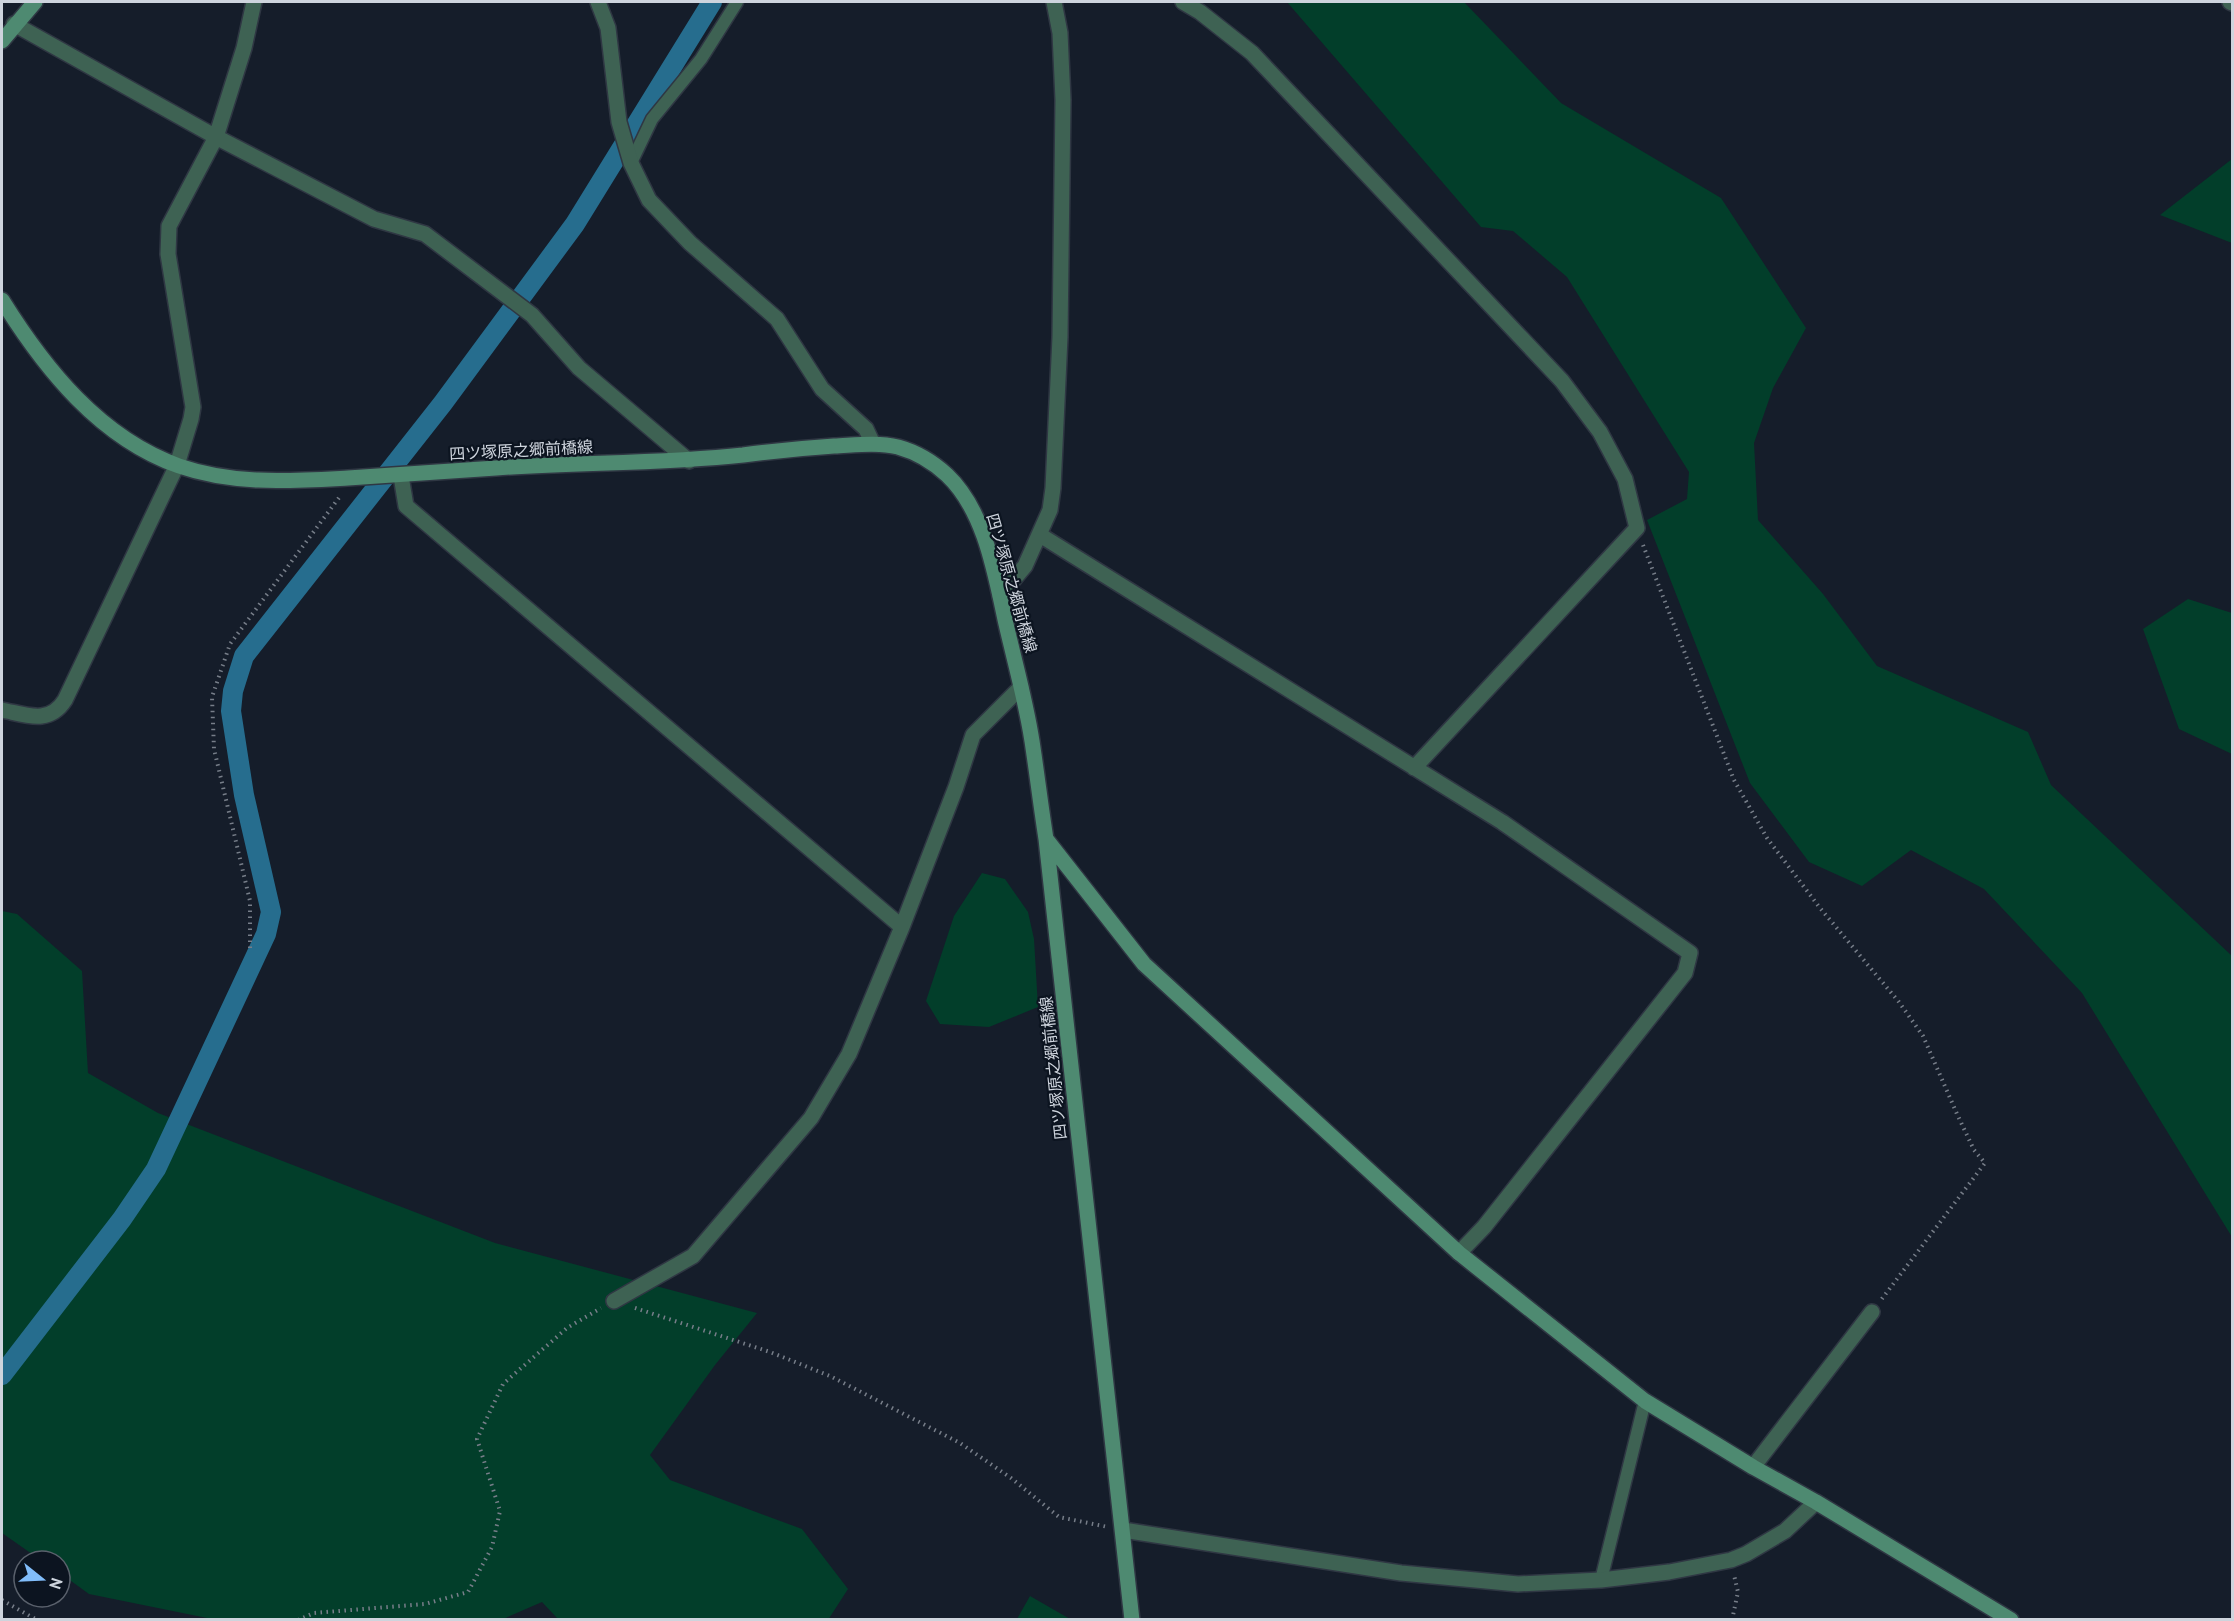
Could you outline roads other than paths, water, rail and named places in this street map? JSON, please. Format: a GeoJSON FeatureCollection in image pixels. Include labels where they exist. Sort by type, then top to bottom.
{"type":"FeatureCollection","features":[{"type":"Feature","properties":{"kind":"main road"},"geometry":{"type":"LineString","coordinates":[[2,41],[14,24],[35,2]]}},
{"type":"Feature","properties":{"kind":"main road","name":"四ツ塚原之郷前橋線"},"geometry":{"type":"LineString","coordinates":[[2,300],[19,328],[51,371],[91,412],[121,436],[177,465],[207,474],[255,481],[354,477],[500,467],[689,461],[788,450],[873,444],[899,448],[928,460],[949,477],[973,511],[986,545],[1000,596],[1032,739],[1046,839],[1132,1620]]}},
{"type":"Feature","properties":{"kind":"main road"},"geometry":{"type":"LineString","coordinates":[[1046,839],[1144,964],[1459,1253],[1646,1401],[2011,1620]]}},
{"type":"Feature","properties":{"kind":"street"},"geometry":{"type":"LineString","coordinates":[[2,710],[37,717],[58,711],[177,465],[193,407],[168,254],[169,226],[216,136],[244,48],[254,2]]}},
{"type":"Feature","properties":{"kind":"street"},"geometry":{"type":"LineString","coordinates":[[598,2],[608,28],[619,122],[631,163],[649,200],[690,243],[777,319],[822,389],[866,429],[873,444]]}},
{"type":"Feature","properties":{"kind":"street"},"geometry":{"type":"LineString","coordinates":[[1000,596],[1025,566],[1050,510],[1053,488],[1060,337],[1063,100],[1060,33],[1054,2]]}},
{"type":"Feature","properties":{"kind":"street"},"geometry":{"type":"LineString","coordinates":[[1183,2],[1200,12],[1252,53],[1562,381],[1600,432],[1625,479],[1636,528],[1414,768]]}},
{"type":"Feature","properties":{"kind":"street"},"geometry":{"type":"LineString","coordinates":[[14,24],[216,136],[374,219],[425,234],[532,315],[579,368],[689,461]]}},
{"type":"Feature","properties":{"kind":"street"},"geometry":{"type":"LineString","coordinates":[[397,475],[406,506],[902,927]]}},
{"type":"Feature","properties":{"kind":"street"},"geometry":{"type":"LineString","coordinates":[[1040,535],[1502,822],[1690,953],[1685,973],[1484,1227],[1459,1253]]}},
{"type":"Feature","properties":{"kind":"street"},"geometry":{"type":"LineString","coordinates":[[614,1301],[693,1256],[812,1118],[849,1054],[902,927],[956,787],[973,735],[1021,687]]}},
{"type":"Feature","properties":{"kind":"street"},"geometry":{"type":"LineString","coordinates":[[1753,1467],[1872,1312]]}},
{"type":"Feature","properties":{"kind":"street"},"geometry":{"type":"LineString","coordinates":[[1123,1530],[1401,1574],[1518,1584],[1601,1580],[1669,1572],[1731,1560],[1746,1554],[1785,1531],[1816,1502]]}},
{"type":"Feature","properties":{"kind":"lane"},"geometry":{"type":"LineString","coordinates":[[631,163],[652,119],[701,59],[737,2]]}},
{"type":"Feature","properties":{"kind":"lane"},"geometry":{"type":"LineString","coordinates":[[1601,1580],[1646,1401]]}},
{"type":"Feature","properties":{"kind":"waterway"},"geometry":{"type":"LineString","coordinates":[[2,1375],[122,1219],[156,1169],[266,934],[271,912],[244,795],[231,711],[233,691],[244,656],[443,403],[575,224],[712,2]]}}]}
